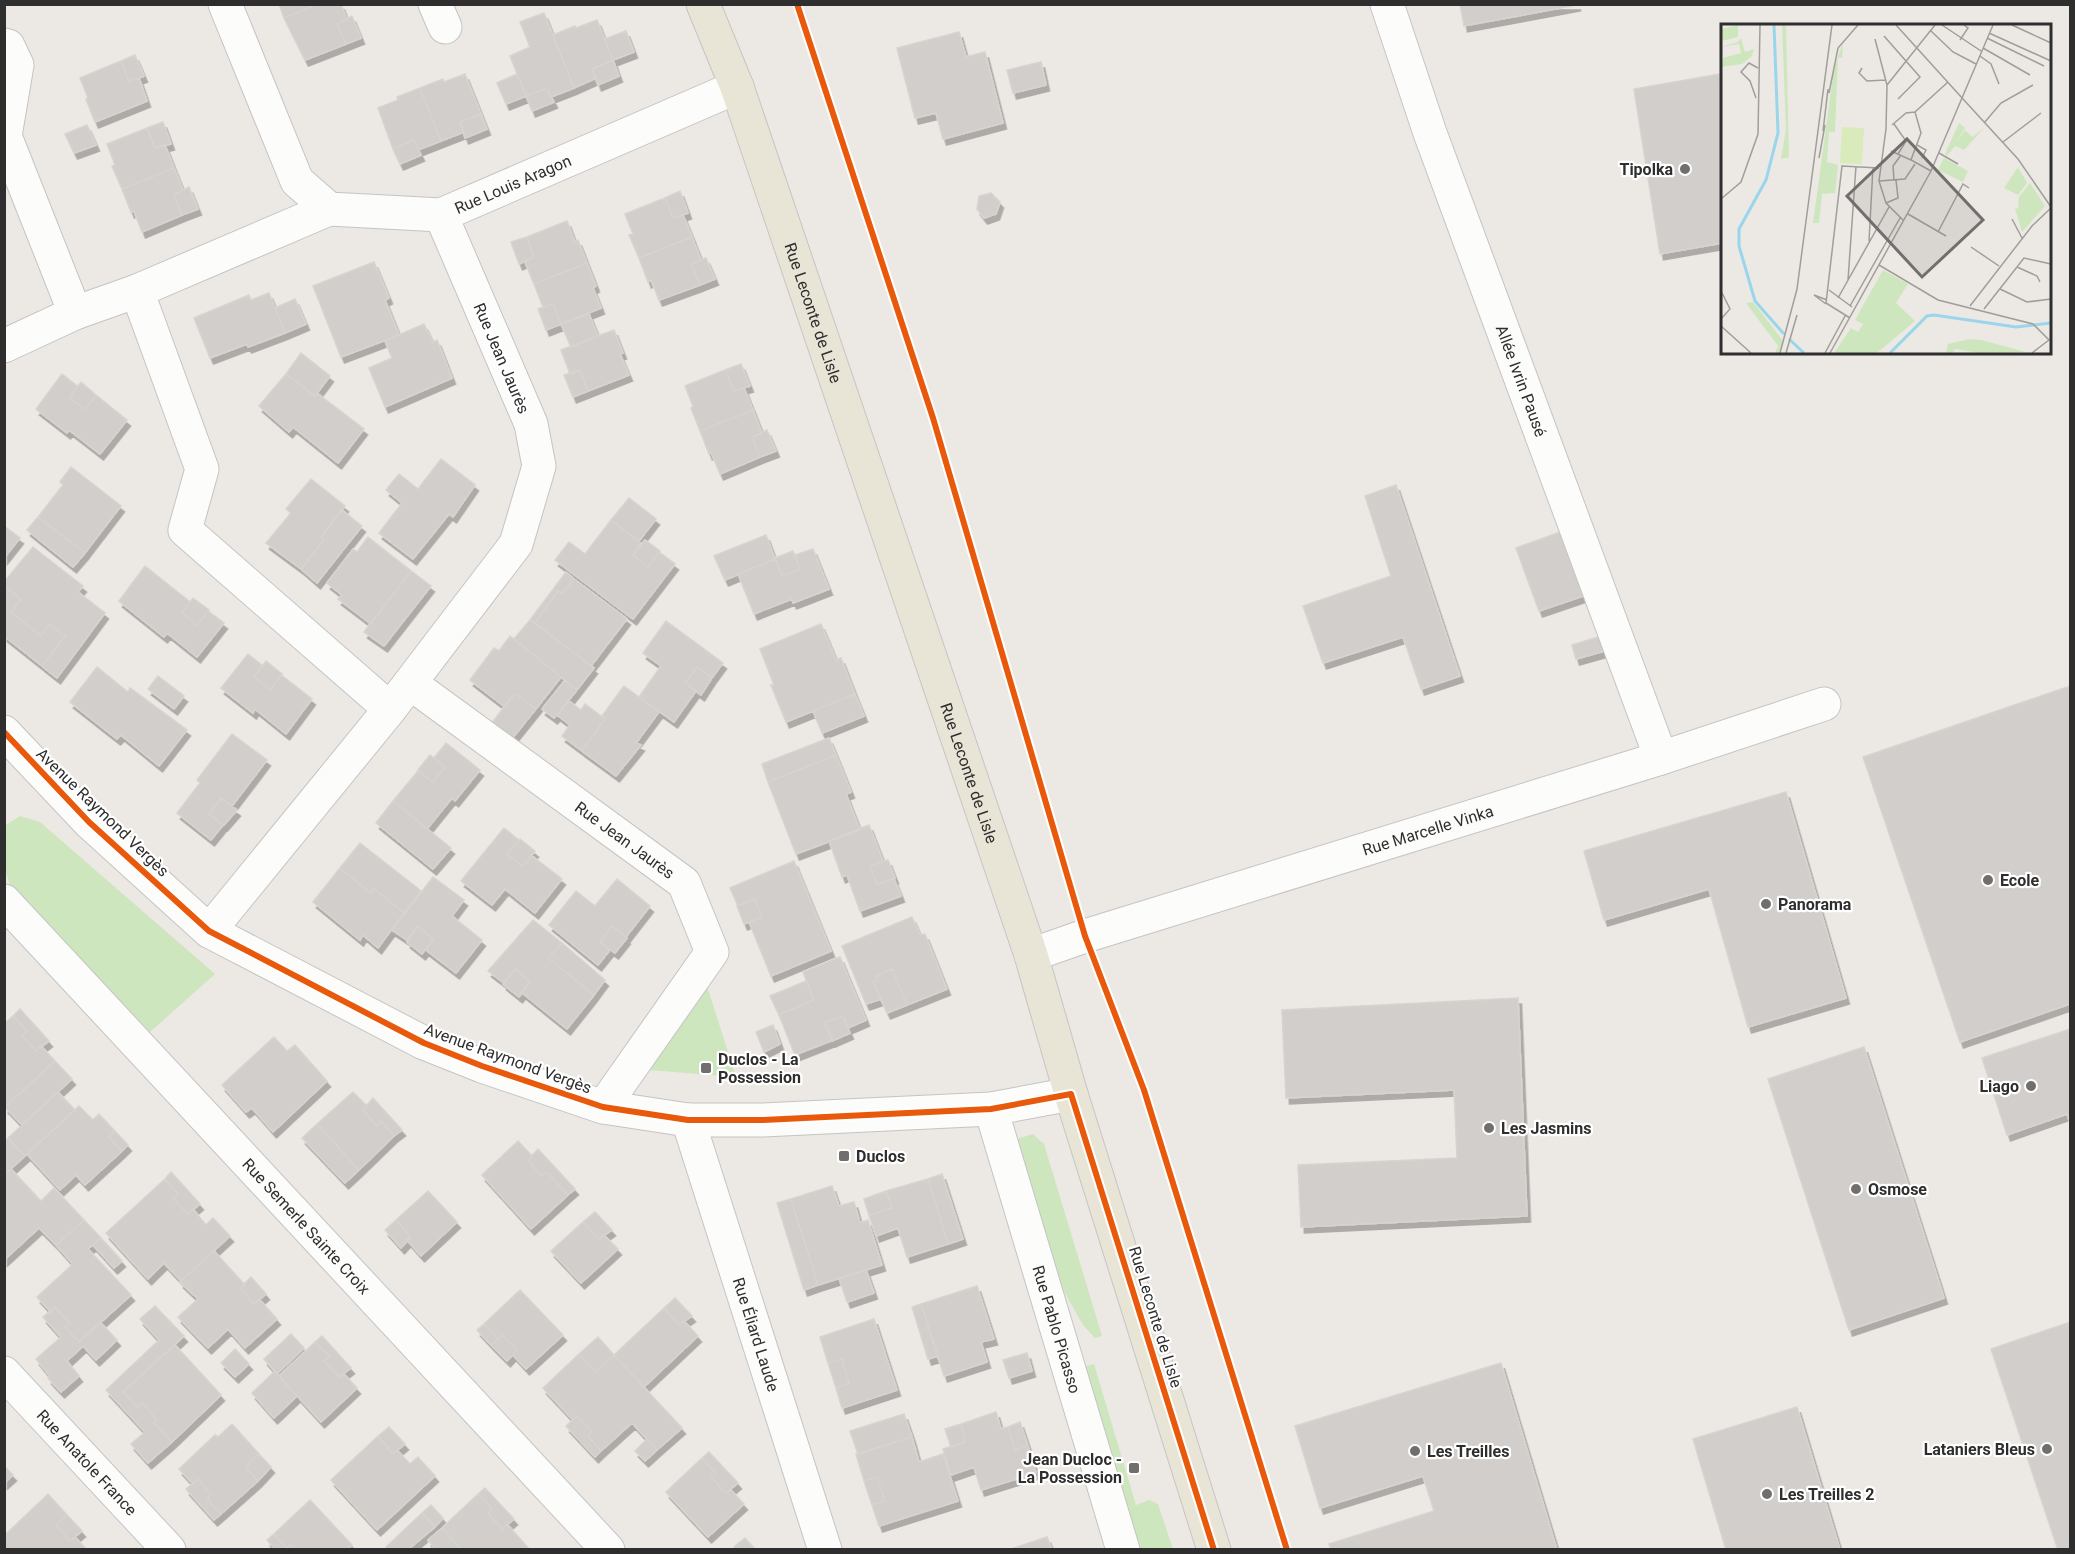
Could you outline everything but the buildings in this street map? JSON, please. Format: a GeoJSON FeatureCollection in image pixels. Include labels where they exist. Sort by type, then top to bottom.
{"type":"FeatureCollection","features":[{"type":"Feature","properties":{"kind":"main road","name":"Rue Leconte de Lisle"},"geometry":{"type":"LineString","coordinates":[[704,4],[737,87],[1031,955],[1071,1094],[1214,1550]]}},
{"type":"Feature","properties":{"kind":"street"},"geometry":{"type":"LineString","coordinates":[[4,346],[75,313],[137,291],[329,209],[297,181],[225,4]]}},
{"type":"Feature","properties":{"kind":"street","name":"Allée Ivrin Pausé"},"geometry":{"type":"LineString","coordinates":[[1386,4],[1434,144],[1661,758]]}},
{"type":"Feature","properties":{"kind":"street"},"geometry":{"type":"LineString","coordinates":[[4,45],[8,46],[17,65],[5,136],[75,313]]}},
{"type":"Feature","properties":{"kind":"street","name":"Rue Louis Aragon"},"geometry":{"type":"LineString","coordinates":[[329,209],[441,215],[737,87]]}},
{"type":"Feature","properties":{"kind":"street","name":"Rue Jean Jaurès"},"geometry":{"type":"LineString","coordinates":[[209,931],[390,709],[516,544],[539,466],[531,424],[441,215]]}},
{"type":"Feature","properties":{"kind":"street"},"geometry":{"type":"LineString","coordinates":[[137,291],[202,469],[185,530],[390,709]]}},
{"type":"Feature","properties":{"kind":"street","name":"Rue Jean Jaurès"},"geometry":{"type":"LineString","coordinates":[[410,683],[684,883],[712,952],[603,1107]]}},
{"type":"Feature","properties":{"kind":"street","name":"Rue Marcelle Vinka"},"geometry":{"type":"LineString","coordinates":[[1031,955],[1085,936],[1661,758],[1824,704]]}},
{"type":"Feature","properties":{"kind":"street","name":"Avenue Raymond Vergès"},"geometry":{"type":"LineString","coordinates":[[11,754],[209,931],[424,1043],[482,1066],[603,1107],[688,1120],[763,1120],[991,1109],[1071,1094]]}},
{"type":"Feature","properties":{"kind":"street","name":"Rue Semerle Sainte Croix"},"geometry":{"type":"LineString","coordinates":[[4,901],[608,1550]]}},
{"type":"Feature","properties":{"kind":"street","name":"Rue Pablo Picasso"},"geometry":{"type":"LineString","coordinates":[[991,1109],[1123,1550]]}},
{"type":"Feature","properties":{"kind":"street","name":"Rue Éliard Laude"},"geometry":{"type":"LineString","coordinates":[[688,1120],[825,1550]]}},
{"type":"Feature","properties":{"kind":"street","name":"Rue Anatole France"},"geometry":{"type":"LineString","coordinates":[[4,1373],[169,1550]]}},
{"type":"Feature","properties":{"kind":"green space"},"geometry":{"type":"Polygon","coordinates":[[[20,816],[40,822],[215,974],[150,1032],[10,886],[5,869],[4,826],[20,816]]]}},
{"type":"Feature","properties":{"kind":"green space"},"geometry":{"type":"Polygon","coordinates":[[[707,986],[736,1077],[649,1070],[707,986]]]}},
{"type":"Feature","properties":{"kind":"green space"},"geometry":{"type":"Polygon","coordinates":[[[1033,1134],[1044,1144],[1102,1336],[1095,1338],[1083,1325],[1042,1253],[1010,1141],[1033,1134]]]}},
{"type":"Feature","properties":{"kind":"green space"},"geometry":{"type":"Polygon","coordinates":[[[1094,1364],[1136,1505],[1149,1500],[1158,1504],[1173,1549],[1135,1549],[1079,1368],[1094,1364]]]}},
{"type":"Feature","properties":{"kind":"cycle path"},"geometry":{"type":"LineString","coordinates":[[797,4],[933,418],[1085,936],[1144,1090],[1287,1550]]}},
{"type":"Feature","properties":{"kind":"cycle path"},"geometry":{"type":"LineString","coordinates":[[4,732],[89,822],[209,931],[424,1043],[482,1066],[603,1107],[688,1120],[763,1120],[991,1109],[1071,1094],[1214,1550]]}},
{"type":"Feature","properties":{"kind":"place","name":"Tipolka"},"geometry":{"type":"Point","coordinates":[1685,169]}},
{"type":"Feature","properties":{"kind":"place","name":"Ecole"},"geometry":{"type":"Point","coordinates":[1988,880]}},
{"type":"Feature","properties":{"kind":"place","name":"Panorama"},"geometry":{"type":"Point","coordinates":[1766,904]}},
{"type":"Feature","properties":{"kind":"place","name":"Duclos - La Possession"},"geometry":{"type":"Point","coordinates":[706,1068]}},
{"type":"Feature","properties":{"kind":"place","name":"Liago"},"geometry":{"type":"Point","coordinates":[2031,1086]}},
{"type":"Feature","properties":{"kind":"place","name":"Les Jasmins"},"geometry":{"type":"Point","coordinates":[1489,1128]}},
{"type":"Feature","properties":{"kind":"place","name":"Duclos"},"geometry":{"type":"Point","coordinates":[844,1156]}},
{"type":"Feature","properties":{"kind":"place","name":"Osmose"},"geometry":{"type":"Point","coordinates":[1856,1189]}},
{"type":"Feature","properties":{"kind":"place","name":"Lataniers Bleus"},"geometry":{"type":"Point","coordinates":[2047,1449]}},
{"type":"Feature","properties":{"kind":"place","name":"Les Treilles"},"geometry":{"type":"Point","coordinates":[1415,1451]}},
{"type":"Feature","properties":{"kind":"place","name":"Jean Ducloc - La Possession"},"geometry":{"type":"Point","coordinates":[1134,1468]}},
{"type":"Feature","properties":{"kind":"place","name":"Les Treilles 2"},"geometry":{"type":"Point","coordinates":[1767,1494]}}]}
